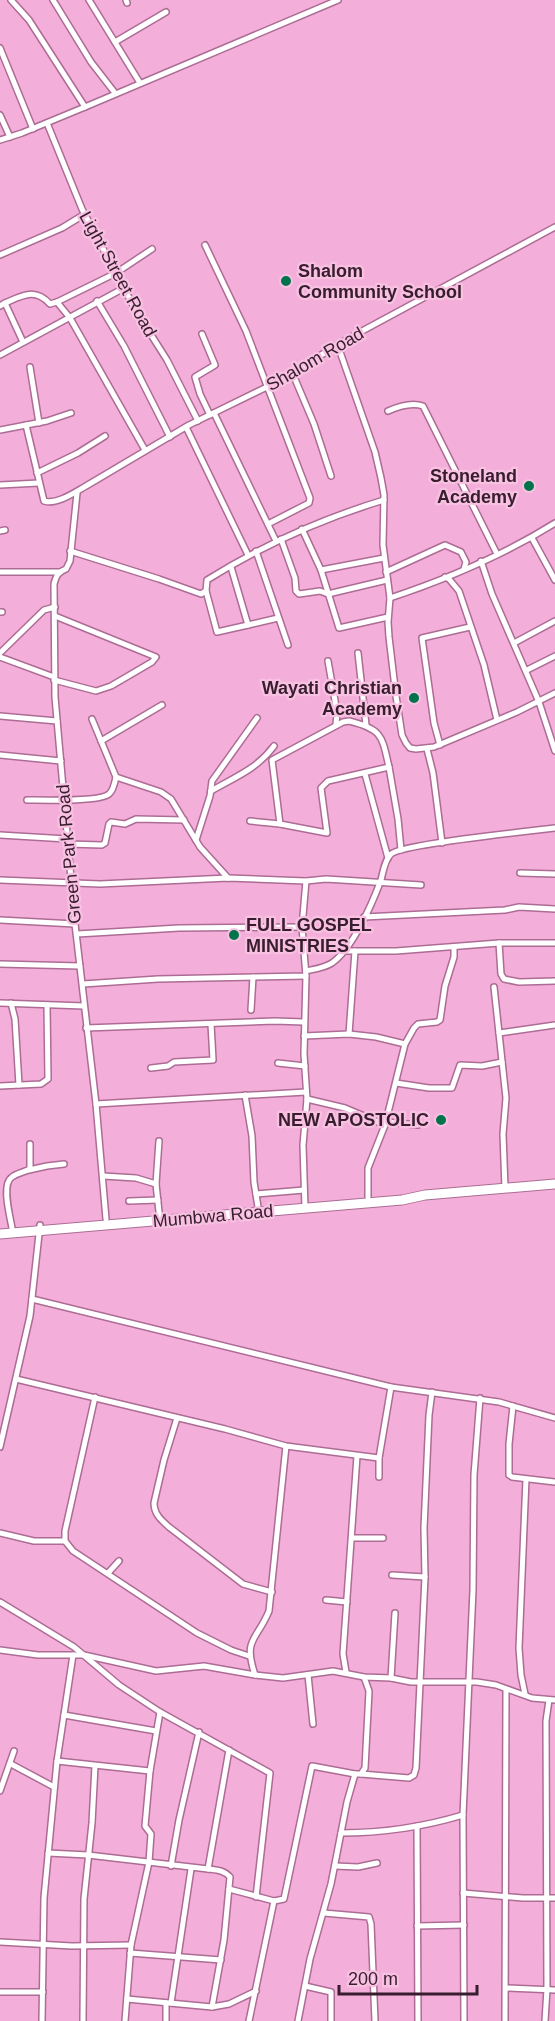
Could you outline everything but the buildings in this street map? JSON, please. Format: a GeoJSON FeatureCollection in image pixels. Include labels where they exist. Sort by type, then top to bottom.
{"type":"FeatureCollection","features":[{"type":"Feature","properties":{"kind":"main road","name":"Mumbwa Road"},"geometry":{"type":"LineString","coordinates":[[0,1234],[106,1220],[159,1218],[258,1207],[402,1200],[425,1195],[555,1184]]}},
{"type":"Feature","properties":{"kind":"main road","name":"Mumbwa Road"},"geometry":{"type":"LineString","coordinates":[[0,1229],[159,1218],[407,1193],[425,1195]]}},
{"type":"Feature","properties":{"kind":"street"},"geometry":{"type":"LineString","coordinates":[[11,0],[29,20],[85,107]]}},
{"type":"Feature","properties":{"kind":"street"},"geometry":{"type":"LineString","coordinates":[[52,0],[91,62],[115,93]]}},
{"type":"Feature","properties":{"kind":"street"},"geometry":{"type":"LineString","coordinates":[[89,0],[140,83]]}},
{"type":"Feature","properties":{"kind":"street"},"geometry":{"type":"LineString","coordinates":[[0,140],[33,129],[338,0]]}},
{"type":"Feature","properties":{"kind":"street"},"geometry":{"type":"LineString","coordinates":[[115,42],[166,12]]}},
{"type":"Feature","properties":{"kind":"street"},"geometry":{"type":"LineString","coordinates":[[0,48],[33,129]]}},
{"type":"Feature","properties":{"kind":"street"},"geometry":{"type":"LineString","coordinates":[[0,115],[10,137]]}},
{"type":"Feature","properties":{"kind":"street","name":"Light Street Road"},"geometry":{"type":"LineString","coordinates":[[47,123],[85,214],[124,288],[167,360],[198,421]]}},
{"type":"Feature","properties":{"kind":"street"},"geometry":{"type":"LineString","coordinates":[[0,255],[62,228],[85,214]]}},
{"type":"Feature","properties":{"kind":"street","name":"Shalom Road"},"geometry":{"type":"LineString","coordinates":[[39,483],[43,500],[46,503],[77,493],[186,427],[267,387],[555,227]]}},
{"type":"Feature","properties":{"kind":"street"},"geometry":{"type":"LineString","coordinates":[[205,245],[246,330],[310,501],[268,524]]}},
{"type":"Feature","properties":{"kind":"street"},"geometry":{"type":"LineString","coordinates":[[23,342],[3,304],[38,294],[50,304],[57,302],[116,273],[152,249]]}},
{"type":"Feature","properties":{"kind":"street"},"geometry":{"type":"LineString","coordinates":[[1,352],[124,288]]}},
{"type":"Feature","properties":{"kind":"street"},"geometry":{"type":"LineString","coordinates":[[97,301],[124,346],[170,436]]}},
{"type":"Feature","properties":{"kind":"street"},"geometry":{"type":"LineString","coordinates":[[57,302],[70,318],[145,450]]}},
{"type":"Feature","properties":{"kind":"street"},"geometry":{"type":"LineString","coordinates":[[202,334],[215,365],[195,377],[200,394],[268,524],[279,540],[295,578],[296,591],[299,594],[320,591],[328,594],[387,580]]}},
{"type":"Feature","properties":{"kind":"street"},"geometry":{"type":"LineString","coordinates":[[338,346],[375,452],[384,500],[384,558],[390,598],[388,617],[394,684],[402,735],[410,748],[427,749],[539,702],[555,693]]}},
{"type":"Feature","properties":{"kind":"street"},"geometry":{"type":"LineString","coordinates":[[30,367],[39,423]]}},
{"type":"Feature","properties":{"kind":"street"},"geometry":{"type":"LineString","coordinates":[[292,372],[314,424],[331,476]]}},
{"type":"Feature","properties":{"kind":"street"},"geometry":{"type":"LineString","coordinates":[[388,411],[403,405],[423,405],[497,554]]}},
{"type":"Feature","properties":{"kind":"street"},"geometry":{"type":"LineString","coordinates":[[0,430],[39,423],[71,413]]}},
{"type":"Feature","properties":{"kind":"street"},"geometry":{"type":"LineString","coordinates":[[0,485],[39,483],[26,425]]}},
{"type":"Feature","properties":{"kind":"street"},"geometry":{"type":"LineString","coordinates":[[186,427],[248,555]]}},
{"type":"Feature","properties":{"kind":"street"},"geometry":{"type":"LineString","coordinates":[[37,473],[78,453],[105,436]]}},
{"type":"Feature","properties":{"kind":"street","name":"Green Park Road"},"geometry":{"type":"LineString","coordinates":[[77,493],[69,561],[66,569],[59,572],[54,584],[54,678],[75,924],[96,1104],[106,1220]]}},
{"type":"Feature","properties":{"kind":"street"},"geometry":{"type":"LineString","coordinates":[[278,618],[217,632],[206,591],[207,580],[248,555],[314,523],[384,500]]}},
{"type":"Feature","properties":{"kind":"street"},"geometry":{"type":"LineString","coordinates":[[390,598],[444,578],[532,538],[554,525]]}},
{"type":"Feature","properties":{"kind":"street"},"geometry":{"type":"LineString","coordinates":[[302,529],[321,570],[339,628],[388,617]]}},
{"type":"Feature","properties":{"kind":"street"},"geometry":{"type":"LineString","coordinates":[[532,538],[555,580]]}},
{"type":"Feature","properties":{"kind":"street"},"geometry":{"type":"LineString","coordinates":[[386,572],[445,545],[461,552],[466,562],[464,569]]}},
{"type":"Feature","properties":{"kind":"street"},"geometry":{"type":"LineString","coordinates":[[70,551],[201,594],[206,591]]}},
{"type":"Feature","properties":{"kind":"street"},"geometry":{"type":"LineString","coordinates":[[256,551],[288,645]]}},
{"type":"Feature","properties":{"kind":"street"},"geometry":{"type":"LineString","coordinates":[[321,570],[384,558]]}},
{"type":"Feature","properties":{"kind":"street"},"geometry":{"type":"LineString","coordinates":[[481,561],[492,594],[527,670],[555,750]]}},
{"type":"Feature","properties":{"kind":"street"},"geometry":{"type":"LineString","coordinates":[[231,567],[248,625]]}},
{"type":"Feature","properties":{"kind":"street"},"geometry":{"type":"LineString","coordinates":[[0,572],[59,572]]}},
{"type":"Feature","properties":{"kind":"street"},"geometry":{"type":"LineString","coordinates":[[444,578],[449,579],[459,591],[484,665],[497,720]]}},
{"type":"Feature","properties":{"kind":"street"},"geometry":{"type":"LineString","coordinates":[[55,607],[44,610],[0,655],[54,678],[96,691],[111,686],[152,662],[156,657],[55,616]]}},
{"type":"Feature","properties":{"kind":"street"},"geometry":{"type":"LineString","coordinates":[[514,643],[555,621]]}},
{"type":"Feature","properties":{"kind":"street"},"geometry":{"type":"LineString","coordinates":[[440,744],[422,638],[470,627]]}},
{"type":"Feature","properties":{"kind":"street"},"geometry":{"type":"LineString","coordinates":[[358,653],[366,725]]}},
{"type":"Feature","properties":{"kind":"street"},"geometry":{"type":"LineString","coordinates":[[527,670],[555,656]]}},
{"type":"Feature","properties":{"kind":"street"},"geometry":{"type":"LineString","coordinates":[[328,661],[337,712],[336,725]]}},
{"type":"Feature","properties":{"kind":"street"},"geometry":{"type":"LineString","coordinates":[[101,741],[162,705]]}},
{"type":"Feature","properties":{"kind":"street"},"geometry":{"type":"LineString","coordinates":[[0,716],[57,721]]}},
{"type":"Feature","properties":{"kind":"street"},"geometry":{"type":"LineString","coordinates":[[196,840],[212,781],[257,718]]}},
{"type":"Feature","properties":{"kind":"street"},"geometry":{"type":"LineString","coordinates":[[27,800],[64,800],[110,794],[116,777],[92,719]]}},
{"type":"Feature","properties":{"kind":"street"},"geometry":{"type":"LineString","coordinates":[[237,779],[336,725],[350,721],[366,725],[382,738],[398,819],[401,850]]}},
{"type":"Feature","properties":{"kind":"street"},"geometry":{"type":"LineString","coordinates":[[211,791],[255,766],[274,746]]}},
{"type":"Feature","properties":{"kind":"street"},"geometry":{"type":"LineString","coordinates":[[427,749],[433,773],[442,843]]}},
{"type":"Feature","properties":{"kind":"street"},"geometry":{"type":"LineString","coordinates":[[0,755],[61,761]]}},
{"type":"Feature","properties":{"kind":"street"},"geometry":{"type":"LineString","coordinates":[[272,760],[280,824]]}},
{"type":"Feature","properties":{"kind":"street"},"geometry":{"type":"LineString","coordinates":[[250,821],[327,833],[322,785],[328,781],[389,767]]}},
{"type":"Feature","properties":{"kind":"street"},"geometry":{"type":"LineString","coordinates":[[365,774],[388,858]]}},
{"type":"Feature","properties":{"kind":"street"},"geometry":{"type":"LineString","coordinates":[[116,777],[168,795],[177,806],[196,840],[218,869],[228,878]]}},
{"type":"Feature","properties":{"kind":"street"},"geometry":{"type":"LineString","coordinates":[[0,836],[102,845],[105,843],[111,822],[125,824],[136,819],[184,820]]}},
{"type":"Feature","properties":{"kind":"street"},"geometry":{"type":"LineString","coordinates":[[83,984],[306,974],[333,962],[345,951],[364,917],[391,854],[401,850],[442,843],[555,828]]}},
{"type":"Feature","properties":{"kind":"street"},"geometry":{"type":"LineString","coordinates":[[520,873],[555,874]]}},
{"type":"Feature","properties":{"kind":"street"},"geometry":{"type":"LineString","coordinates":[[0,880],[72,884],[228,878],[326,879],[421,885]]}},
{"type":"Feature","properties":{"kind":"street"},"geometry":{"type":"LineString","coordinates":[[305,1205],[303,1145],[306,1095],[304,1022],[306,974],[302,927],[306,880]]}},
{"type":"Feature","properties":{"kind":"street"},"geometry":{"type":"LineString","coordinates":[[364,917],[506,910],[519,907],[555,909]]}},
{"type":"Feature","properties":{"kind":"street"},"geometry":{"type":"LineString","coordinates":[[0,920],[75,924]]}},
{"type":"Feature","properties":{"kind":"street"},"geometry":{"type":"LineString","coordinates":[[77,934],[179,928],[302,927]]}},
{"type":"Feature","properties":{"kind":"street"},"geometry":{"type":"LineString","coordinates":[[345,951],[499,943],[555,943]]}},
{"type":"Feature","properties":{"kind":"street"},"geometry":{"type":"LineString","coordinates":[[499,943],[501,974],[504,979],[519,982],[555,981]]}},
{"type":"Feature","properties":{"kind":"street"},"geometry":{"type":"LineString","coordinates":[[368,1197],[368,1168],[385,1123],[405,1044],[418,1024],[440,1020],[445,986],[454,957],[454,947]]}},
{"type":"Feature","properties":{"kind":"street"},"geometry":{"type":"LineString","coordinates":[[349,1034],[355,951]]}},
{"type":"Feature","properties":{"kind":"street"},"geometry":{"type":"LineString","coordinates":[[0,964],[80,966]]}},
{"type":"Feature","properties":{"kind":"street"},"geometry":{"type":"LineString","coordinates":[[251,1010],[253,977]]}},
{"type":"Feature","properties":{"kind":"street"},"geometry":{"type":"LineString","coordinates":[[494,987],[506,1098],[503,1134],[505,1188]]}},
{"type":"Feature","properties":{"kind":"street"},"geometry":{"type":"LineString","coordinates":[[0,1003],[84,1006]]}},
{"type":"Feature","properties":{"kind":"street"},"geometry":{"type":"LineString","coordinates":[[11,1003],[15,1019],[19,1085]]}},
{"type":"Feature","properties":{"kind":"street"},"geometry":{"type":"LineString","coordinates":[[0,1086],[41,1084],[48,1079],[47,1005]]}},
{"type":"Feature","properties":{"kind":"street"},"geometry":{"type":"LineString","coordinates":[[86,1028],[304,1022]]}},
{"type":"Feature","properties":{"kind":"street"},"geometry":{"type":"LineString","coordinates":[[151,1068],[168,1066],[174,1062],[213,1060],[212,1024]]}},
{"type":"Feature","properties":{"kind":"street"},"geometry":{"type":"LineString","coordinates":[[499,1033],[555,1025]]}},
{"type":"Feature","properties":{"kind":"street"},"geometry":{"type":"LineString","coordinates":[[304,1036],[349,1034],[405,1044]]}},
{"type":"Feature","properties":{"kind":"street"},"geometry":{"type":"LineString","coordinates":[[396,1083],[429,1088],[452,1088],[460,1065],[482,1066],[502,1062]]}},
{"type":"Feature","properties":{"kind":"street"},"geometry":{"type":"LineString","coordinates":[[278,1063],[305,1066]]}},
{"type":"Feature","properties":{"kind":"street"},"geometry":{"type":"LineString","coordinates":[[96,1104],[245,1095],[306,1095],[385,1123],[418,1125]]}},
{"type":"Feature","properties":{"kind":"street"},"geometry":{"type":"LineString","coordinates":[[245,1095],[252,1136],[258,1207]]}},
{"type":"Feature","properties":{"kind":"street"},"geometry":{"type":"LineString","coordinates":[[159,1141],[156,1184],[159,1218]]}},
{"type":"Feature","properties":{"kind":"street"},"geometry":{"type":"LineString","coordinates":[[28,1171],[31,1167],[30,1144]]}},
{"type":"Feature","properties":{"kind":"street"},"geometry":{"type":"LineString","coordinates":[[12,1228],[6,1190],[12,1177],[47,1166],[64,1164]]}},
{"type":"Feature","properties":{"kind":"street"},"geometry":{"type":"LineString","coordinates":[[103,1176],[136,1178],[156,1184]]}},
{"type":"Feature","properties":{"kind":"street"},"geometry":{"type":"LineString","coordinates":[[256,1194],[304,1190]]}},
{"type":"Feature","properties":{"kind":"street"},"geometry":{"type":"LineString","coordinates":[[129,1201],[158,1200]]}},
{"type":"Feature","properties":{"kind":"street"},"geometry":{"type":"LineString","coordinates":[[0,1447],[32,1299],[40,1228]]}},
{"type":"Feature","properties":{"kind":"street"},"geometry":{"type":"LineString","coordinates":[[32,1299],[392,1387],[480,1398],[555,1418]]}},
{"type":"Feature","properties":{"kind":"street"},"geometry":{"type":"LineString","coordinates":[[16,1379],[95,1396],[286,1446],[379,1458]]}},
{"type":"Feature","properties":{"kind":"street"},"geometry":{"type":"LineString","coordinates":[[379,1477],[379,1458],[392,1387]]}},
{"type":"Feature","properties":{"kind":"street"},"geometry":{"type":"LineString","coordinates":[[229,1889],[274,1901],[282,1900],[286,1896],[312,1766],[358,1774],[409,1778],[414,1775],[417,1758],[425,1577],[424,1528],[432,1392]]}},
{"type":"Feature","properties":{"kind":"street"},"geometry":{"type":"LineString","coordinates":[[95,1396],[65,1531],[65,1541],[73,1551],[196,1634],[249,1656]]}},
{"type":"Feature","properties":{"kind":"street"},"geometry":{"type":"LineString","coordinates":[[464,2021],[463,1815],[475,1520],[474,1475],[480,1398]]}},
{"type":"Feature","properties":{"kind":"street"},"geometry":{"type":"LineString","coordinates":[[513,1406],[508,1472],[512,1477],[555,1482]]}},
{"type":"Feature","properties":{"kind":"street"},"geometry":{"type":"LineString","coordinates":[[177,1418],[164,1460],[154,1510],[169,1527],[243,1584],[272,1592]]}},
{"type":"Feature","properties":{"kind":"street"},"geometry":{"type":"LineString","coordinates":[[255,1675],[249,1656],[251,1642],[264,1622],[272,1592],[286,1446]]}},
{"type":"Feature","properties":{"kind":"street"},"geometry":{"type":"LineString","coordinates":[[346,1672],[343,1654],[357,1456]]}},
{"type":"Feature","properties":{"kind":"street"},"geometry":{"type":"LineString","coordinates":[[525,1694],[519,1648],[526,1479]]}},
{"type":"Feature","properties":{"kind":"street"},"geometry":{"type":"LineString","coordinates":[[0,1533],[34,1541],[65,1541]]}},
{"type":"Feature","properties":{"kind":"street"},"geometry":{"type":"LineString","coordinates":[[352,1538],[384,1538]]}},
{"type":"Feature","properties":{"kind":"street"},"geometry":{"type":"LineString","coordinates":[[108,1573],[119,1561]]}},
{"type":"Feature","properties":{"kind":"street"},"geometry":{"type":"LineString","coordinates":[[392,1575],[425,1577]]}},
{"type":"Feature","properties":{"kind":"street"},"geometry":{"type":"LineString","coordinates":[[326,1600],[347,1602]]}},
{"type":"Feature","properties":{"kind":"street"},"geometry":{"type":"LineString","coordinates":[[0,1602],[74,1647],[119,1685],[160,1712],[270,1773],[256,1897]]}},
{"type":"Feature","properties":{"kind":"street"},"geometry":{"type":"LineString","coordinates":[[391,1678],[395,1614]]}},
{"type":"Feature","properties":{"kind":"street"},"geometry":{"type":"LineString","coordinates":[[42,2021],[42,1943],[48,1853],[57,1761],[74,1647]]}},
{"type":"Feature","properties":{"kind":"street"},"geometry":{"type":"LineString","coordinates":[[0,1650],[38,1655],[84,1655],[156,1671],[204,1666],[255,1675],[293,1678],[333,1671],[411,1682],[468,1682],[495,1685],[532,1698],[552,1700],[546,1721],[547,1989],[545,2021]]}},
{"type":"Feature","properties":{"kind":"street"},"geometry":{"type":"LineString","coordinates":[[308,1675],[313,1724]]}},
{"type":"Feature","properties":{"kind":"street"},"geometry":{"type":"LineString","coordinates":[[298,2021],[310,1959],[335,1866],[347,1802],[358,1774],[365,1768],[369,1691],[364,1677]]}},
{"type":"Feature","properties":{"kind":"street"},"geometry":{"type":"LineString","coordinates":[[505,2021],[506,1689]]}},
{"type":"Feature","properties":{"kind":"street"},"geometry":{"type":"LineString","coordinates":[[125,2021],[131,1945],[149,1863],[151,1833],[145,1826],[150,1771],[160,1712]]}},
{"type":"Feature","properties":{"kind":"street"},"geometry":{"type":"LineString","coordinates":[[64,1716],[156,1731]]}},
{"type":"Feature","properties":{"kind":"street"},"geometry":{"type":"LineString","coordinates":[[171,1866],[182,1802],[199,1732]]}},
{"type":"Feature","properties":{"kind":"street"},"geometry":{"type":"LineString","coordinates":[[208,1869],[229,1750]]}},
{"type":"Feature","properties":{"kind":"street"},"geometry":{"type":"LineString","coordinates":[[0,1791],[14,1751]]}},
{"type":"Feature","properties":{"kind":"street"},"geometry":{"type":"LineString","coordinates":[[57,1761],[150,1771]]}},
{"type":"Feature","properties":{"kind":"street"},"geometry":{"type":"LineString","coordinates":[[11,1764],[54,1787]]}},
{"type":"Feature","properties":{"kind":"street"},"geometry":{"type":"LineString","coordinates":[[82,2021],[84,1899],[95,1766]]}},
{"type":"Feature","properties":{"kind":"street"},"geometry":{"type":"LineString","coordinates":[[341,1833],[385,1832],[463,1815]]}},
{"type":"Feature","properties":{"kind":"street"},"geometry":{"type":"LineString","coordinates":[[417,1826],[418,2021]]}},
{"type":"Feature","properties":{"kind":"street"},"geometry":{"type":"LineString","coordinates":[[48,1853],[88,1855],[191,1869],[208,1869],[222,1871],[228,1875],[230,1877],[221,1960],[212,2007]]}},
{"type":"Feature","properties":{"kind":"street"},"geometry":{"type":"LineString","coordinates":[[335,1866],[358,1868],[377,1863]]}},
{"type":"Feature","properties":{"kind":"street"},"geometry":{"type":"LineString","coordinates":[[166,2021],[191,1869]]}},
{"type":"Feature","properties":{"kind":"street"},"geometry":{"type":"LineString","coordinates":[[463,1893],[555,1898]]}},
{"type":"Feature","properties":{"kind":"street"},"geometry":{"type":"LineString","coordinates":[[249,2021],[274,1901]]}},
{"type":"Feature","properties":{"kind":"street"},"geometry":{"type":"LineString","coordinates":[[324,1913],[369,1917],[375,2021]]}},
{"type":"Feature","properties":{"kind":"street"},"geometry":{"type":"LineString","coordinates":[[417,1926],[464,1925]]}},
{"type":"Feature","properties":{"kind":"street"},"geometry":{"type":"LineString","coordinates":[[0,1942],[131,1945]]}},
{"type":"Feature","properties":{"kind":"street"},"geometry":{"type":"LineString","coordinates":[[130,1953],[221,1960]]}},
{"type":"Feature","properties":{"kind":"street"},"geometry":{"type":"LineString","coordinates":[[304,1986],[330,1992],[331,2021]]}},
{"type":"Feature","properties":{"kind":"street"},"geometry":{"type":"LineString","coordinates":[[506,1988],[555,1990]]}},
{"type":"Feature","properties":{"kind":"street"},"geometry":{"type":"LineString","coordinates":[[127,1999],[212,2007],[229,2004],[256,1991]]}},
{"type":"Feature","properties":{"kind":"street"},"geometry":{"type":"LineString","coordinates":[[0,1992],[43,1992]]}},
{"type":"Feature","properties":{"kind":"place","name":"Shalom Community School"},"geometry":{"type":"Point","coordinates":[286,281]}},
{"type":"Feature","properties":{"kind":"place","name":"Stoneland Academy"},"geometry":{"type":"Point","coordinates":[529,486]}},
{"type":"Feature","properties":{"kind":"place","name":"Wayati Christian Academy"},"geometry":{"type":"Point","coordinates":[414,698]}},
{"type":"Feature","properties":{"kind":"place","name":"FULL GOSPEL MINISTRIES"},"geometry":{"type":"Point","coordinates":[234,935]}},
{"type":"Feature","properties":{"kind":"place","name":"NEW APOSTOLIC"},"geometry":{"type":"Point","coordinates":[441,1120]}}]}
